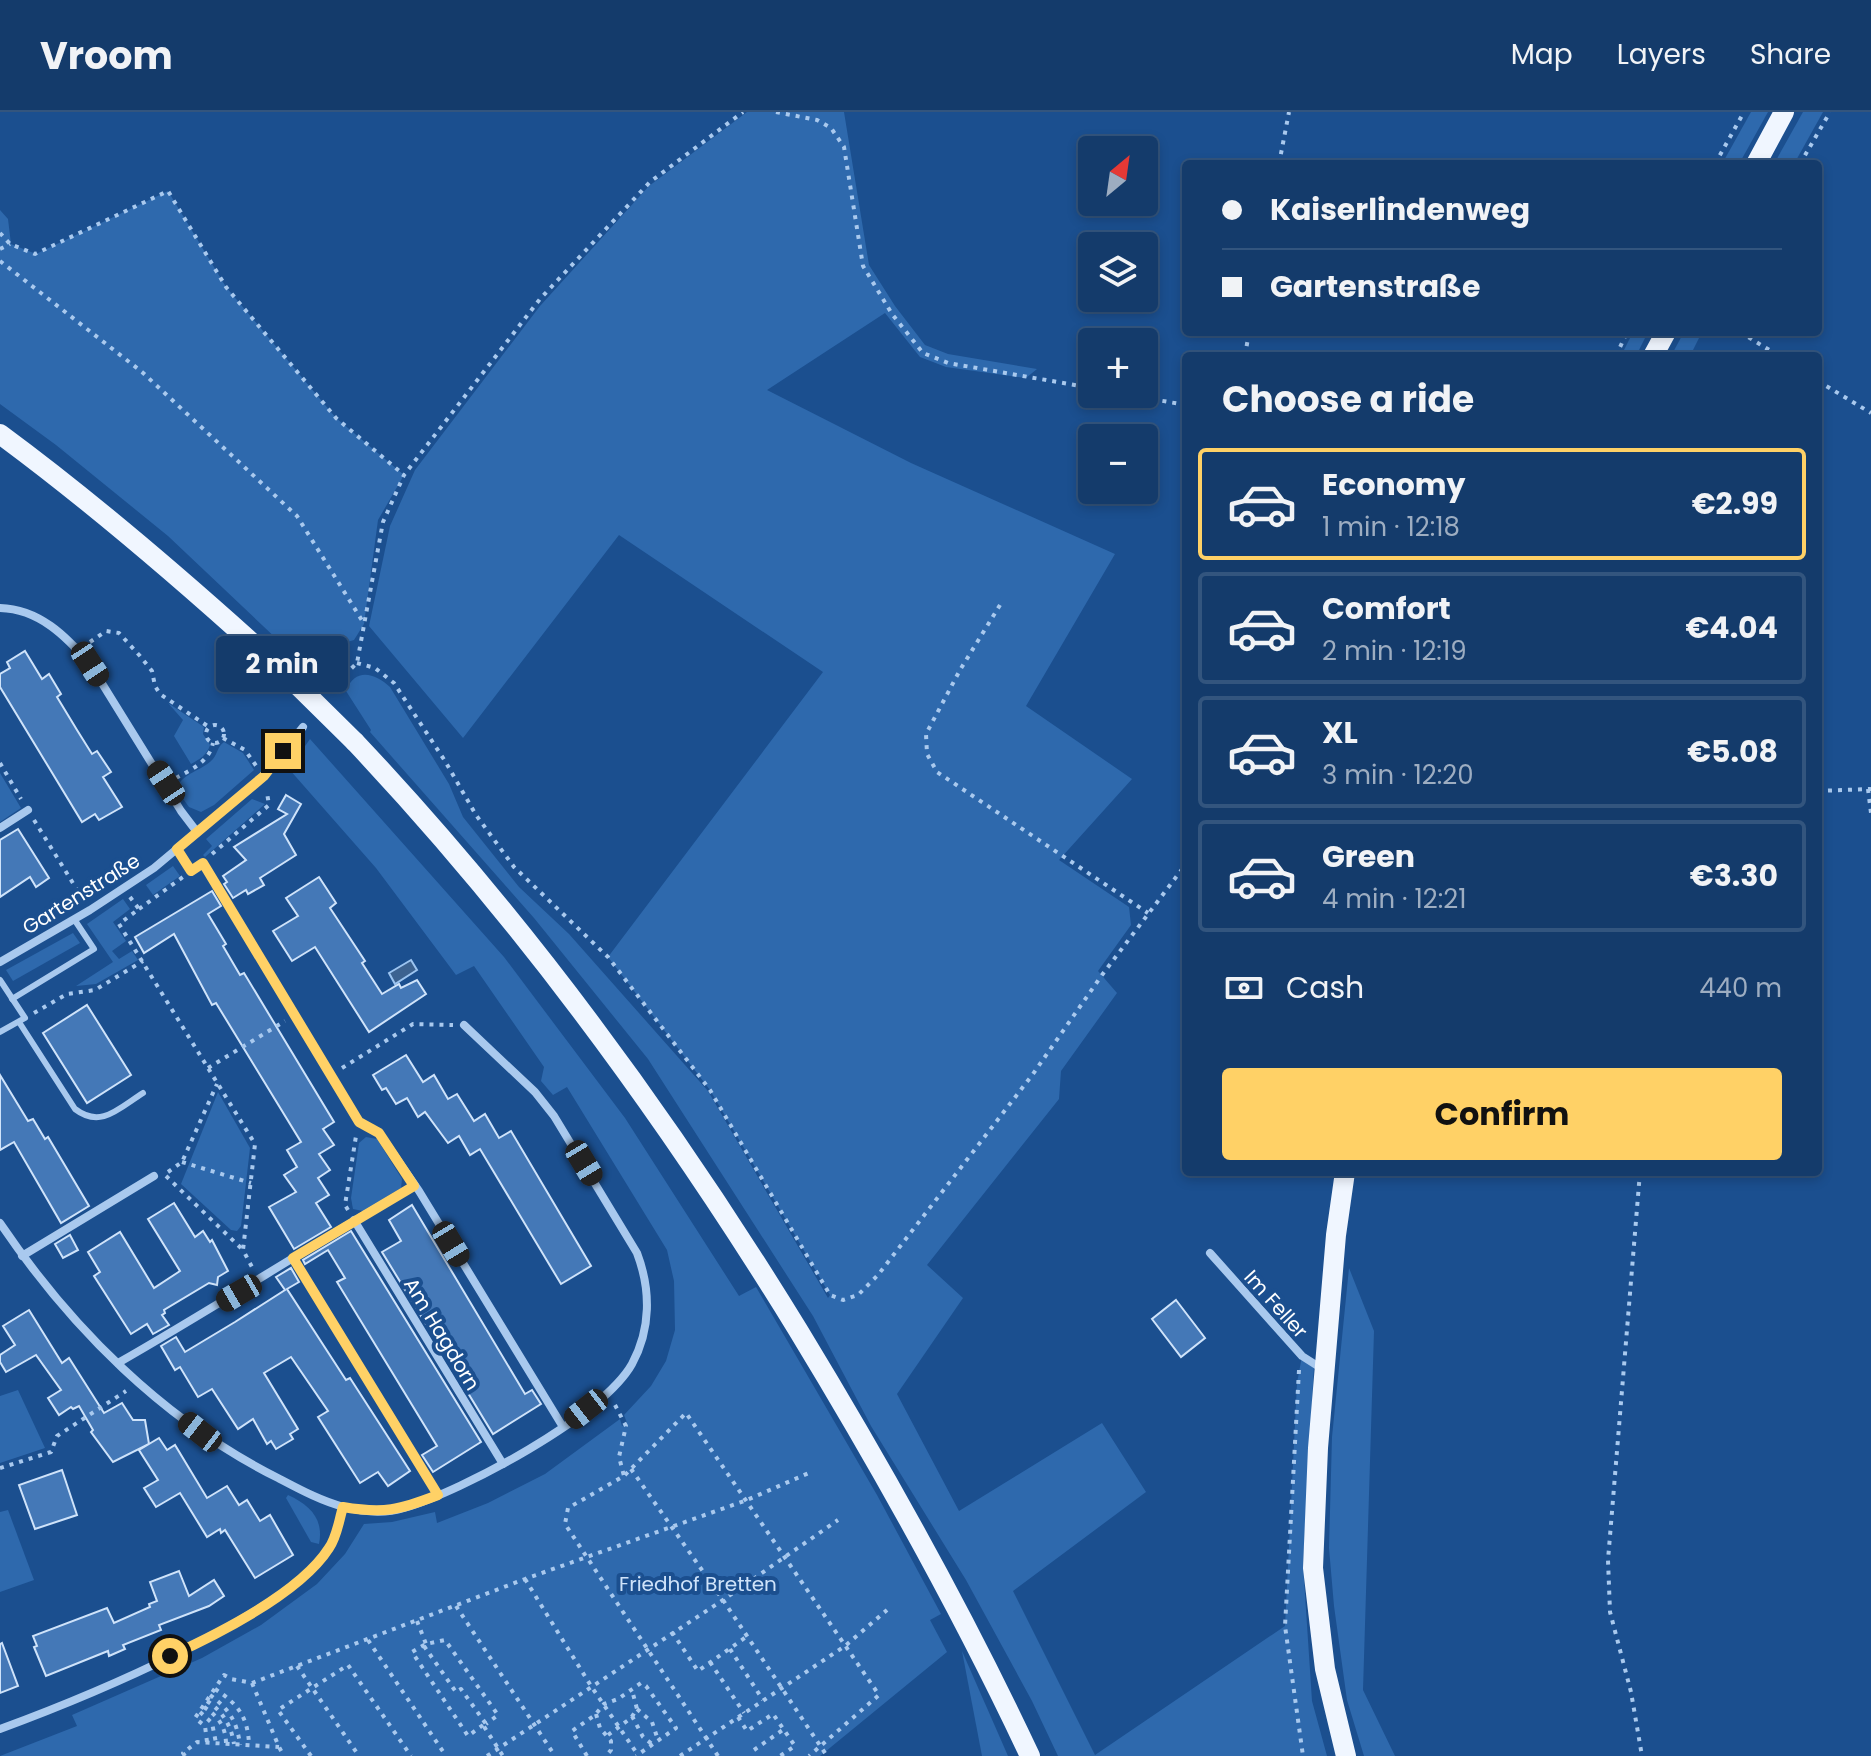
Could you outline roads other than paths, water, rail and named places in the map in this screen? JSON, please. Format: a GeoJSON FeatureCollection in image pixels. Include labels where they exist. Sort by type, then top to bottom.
{"type":"FeatureCollection","features":[{"type":"Feature","properties":{"kind":"main road"},"geometry":{"type":"LineString","coordinates":[[1758,160],[1784,112]]}},
{"type":"Feature","properties":{"kind":"main road"},"geometry":{"type":"LineString","coordinates":[[0,434],[180,578],[282,670],[396,786],[528,941],[643,1094],[748,1247],[852,1416],[948,1591],[1030,1756]]}},
{"type":"Feature","properties":{"kind":"main road"},"geometry":{"type":"LineString","coordinates":[[1344,1176],[1324,1370],[1313,1568],[1325,1669],[1346,1756]]}},
{"type":"Feature","properties":{"kind":"street"},"geometry":{"type":"LineString","coordinates":[[0,608],[14,608],[37,617],[60,632],[90,664],[197,832]]}},
{"type":"Feature","properties":{"kind":"street","name":"Gartenstraße"},"geometry":{"type":"LineString","coordinates":[[0,962],[90,910],[177,849],[264,776],[303,727]]}},
{"type":"Feature","properties":{"kind":"street"},"geometry":{"type":"LineString","coordinates":[[0,828],[28,810]]}},
{"type":"Feature","properties":{"kind":"street"},"geometry":{"type":"LineString","coordinates":[[177,849],[191,871],[203,863],[359,1122],[379,1133],[563,1427]]}},
{"type":"Feature","properties":{"kind":"street"},"geometry":{"type":"LineString","coordinates":[[0,1223],[22,1256],[78,1324],[118,1363],[200,1432],[247,1463],[343,1507],[373,1512],[402,1509],[438,1495],[503,1464],[563,1427],[609,1392],[631,1366],[647,1318],[648,1297],[637,1253],[554,1116],[535,1092],[464,1025]]}},
{"type":"Feature","properties":{"kind":"street"},"geometry":{"type":"LineString","coordinates":[[22,1256],[154,1176]]}},
{"type":"Feature","properties":{"kind":"street"},"geometry":{"type":"LineString","coordinates":[[118,1363],[414,1186]]}},
{"type":"Feature","properties":{"kind":"street","name":"Am Hagdorn"},"geometry":{"type":"LineString","coordinates":[[354,1220],[503,1464]]}},
{"type":"Feature","properties":{"kind":"street","name":"Im Feller"},"geometry":{"type":"LineString","coordinates":[[1210,1253],[1302,1356],[1324,1370]]}},
{"type":"Feature","properties":{"kind":"street"},"geometry":{"type":"LineString","coordinates":[[293,1258],[438,1495]]}},
{"type":"Feature","properties":{"kind":"street"},"geometry":{"type":"LineString","coordinates":[[0,1729],[195,1644],[265,1604],[307,1574],[331,1546],[343,1507]]}},
{"type":"Feature","properties":{"kind":"lane"},"geometry":{"type":"LineString","coordinates":[[12,999],[94,949],[74,919]]}},
{"type":"Feature","properties":{"kind":"lane"},"geometry":{"type":"LineString","coordinates":[[0,980],[3,992],[12,999],[75,1109],[86,1118],[97,1119],[108,1115],[143,1093]]}},
{"type":"Feature","properties":{"kind":"lane"},"geometry":{"type":"LineString","coordinates":[[0,1032],[22,1020]]}},
{"type":"Feature","properties":{"kind":"park label","name":"Friedhof Bretten"},"geometry":{"type":"Point","coordinates":[698,1584]}}]}
